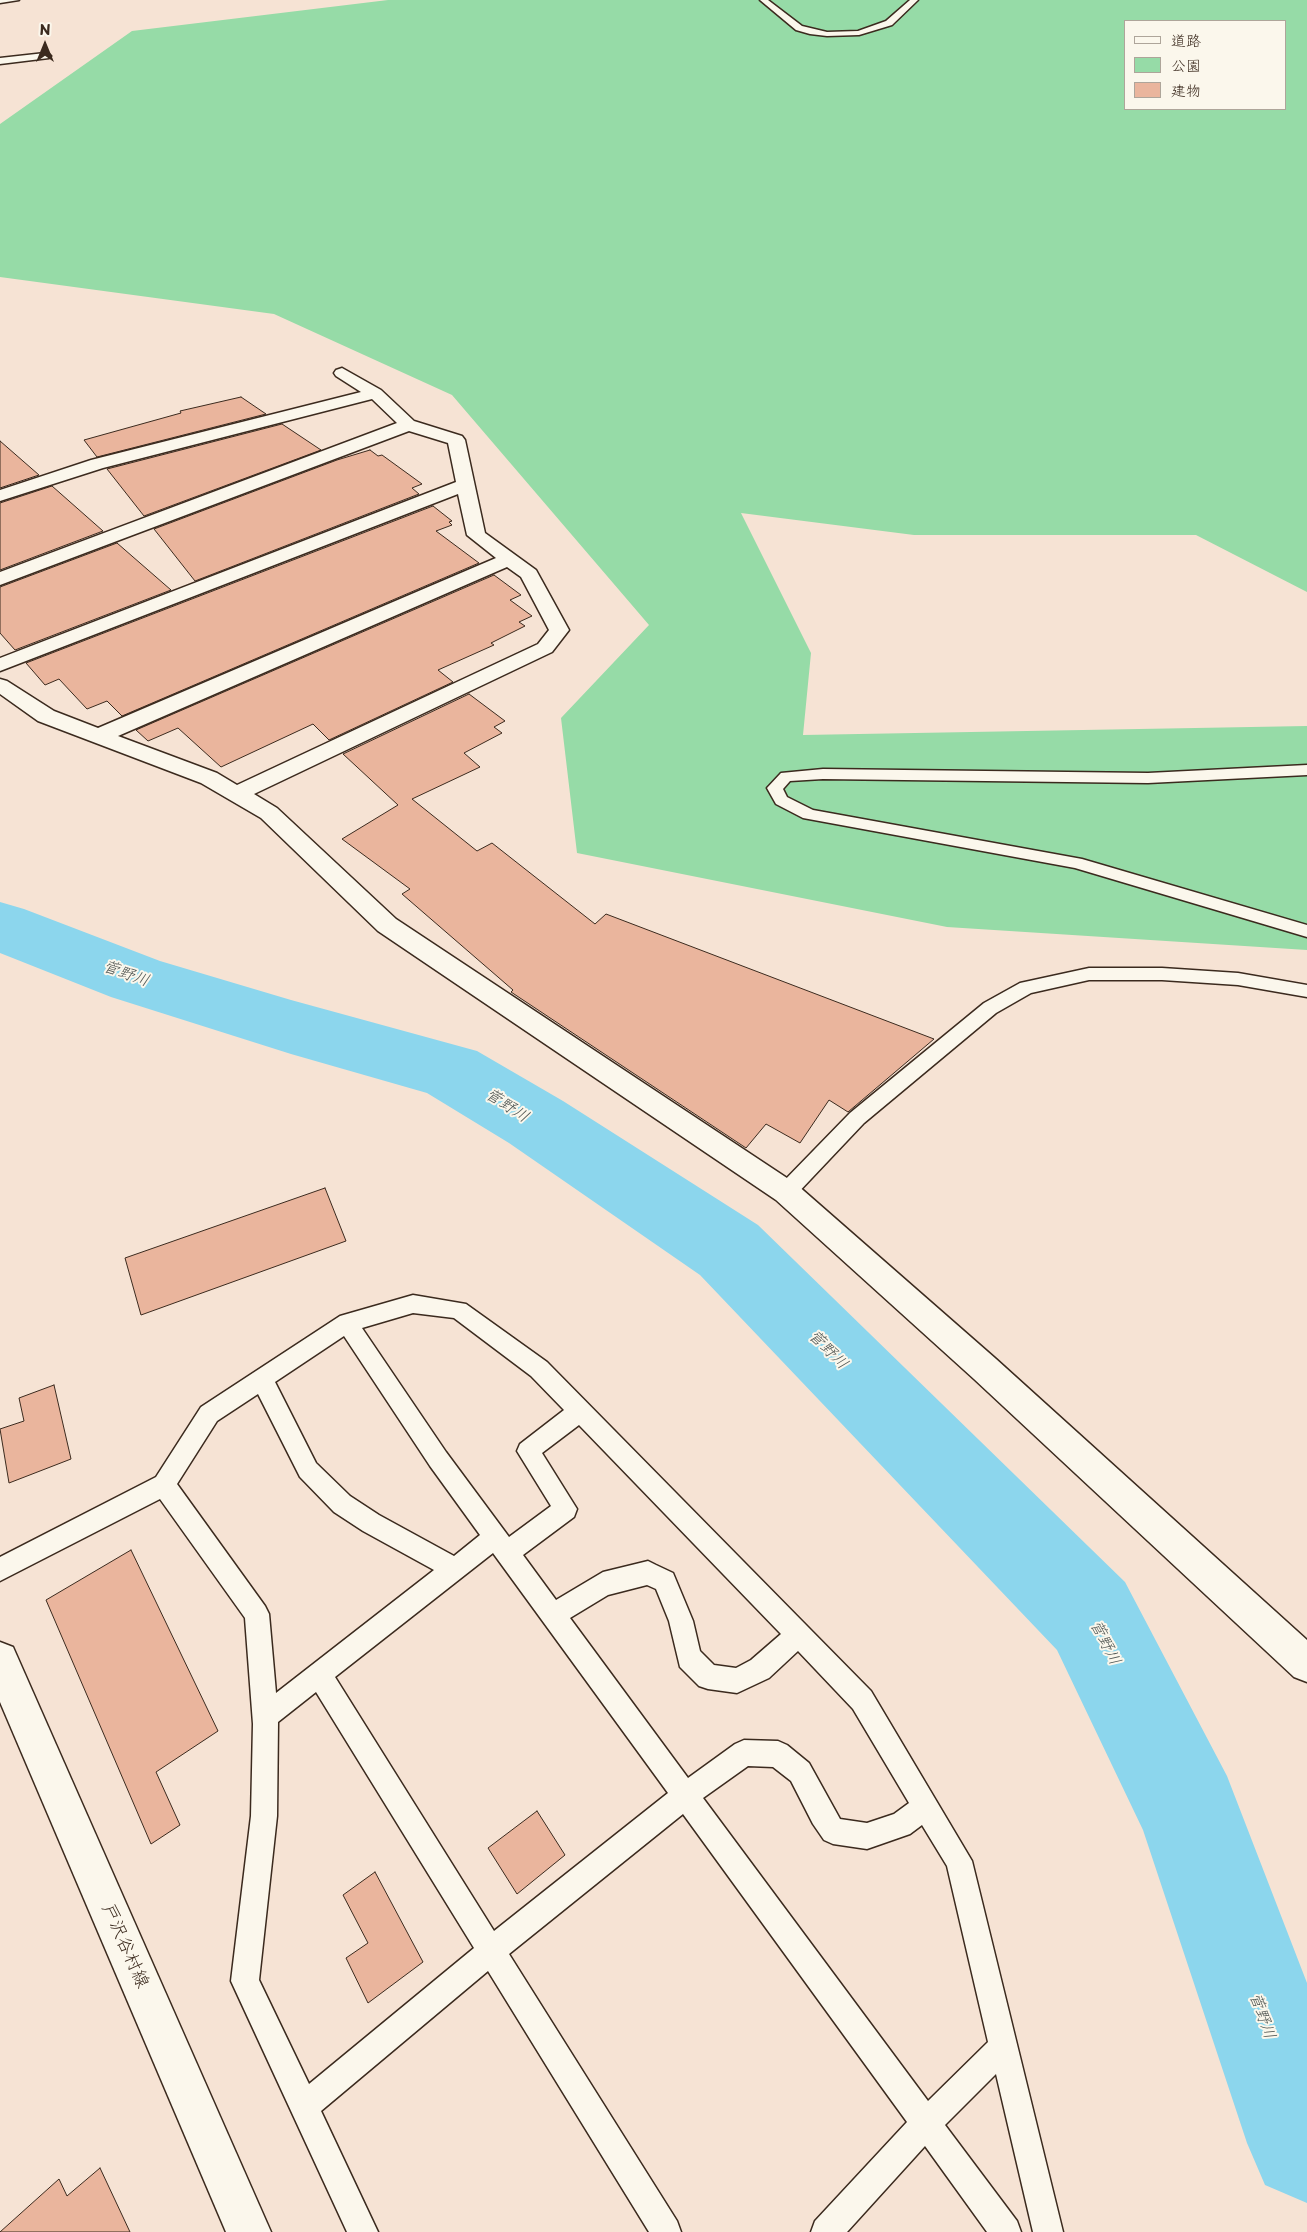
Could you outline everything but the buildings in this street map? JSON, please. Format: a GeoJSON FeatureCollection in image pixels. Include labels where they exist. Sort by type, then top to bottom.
{"type":"FeatureCollection","features":[{"type":"Feature","properties":{"kind":"street"},"geometry":{"type":"LineString","coordinates":[[0,60],[46,56]]}},
{"type":"Feature","properties":{"kind":"street"},"geometry":{"type":"LineString","coordinates":[[236,794],[545,648],[559,630],[529,574],[476,535],[456,440],[408,425],[376,393],[342,373]]}},
{"type":"Feature","properties":{"kind":"street"},"geometry":{"type":"LineString","coordinates":[[0,496],[97,464],[376,393]]}},
{"type":"Feature","properties":{"kind":"street"},"geometry":{"type":"LineString","coordinates":[[0,579],[408,425]]}},
{"type":"Feature","properties":{"kind":"street"},"geometry":{"type":"LineString","coordinates":[[0,665],[465,484]]}},
{"type":"Feature","properties":{"kind":"street"},"geometry":{"type":"LineString","coordinates":[[100,736],[510,559]]}},
{"type":"Feature","properties":{"kind":"street"},"geometry":{"type":"LineString","coordinates":[[0,685],[46,716],[209,778],[269,813],[387,925],[786,1192],[985,1369],[1307,1664]]}},
{"type":"Feature","properties":{"kind":"street","name":"戸沢谷村線"},"geometry":{"type":"LineString","coordinates":[[0,1660],[249,2232]]}},
{"type":"Feature","properties":{"kind":"lane"},"geometry":{"type":"LineString","coordinates":[[0,1],[14,0]]}},
{"type":"Feature","properties":{"kind":"lane"},"geometry":{"type":"LineString","coordinates":[[764,0],[799,28],[810,32],[827,34],[860,33],[890,23],[914,0]]}},
{"type":"Feature","properties":{"kind":"lane"},"geometry":{"type":"LineString","coordinates":[[1307,770],[1148,778],[823,774],[786,776],[775,788],[781,800],[810,814],[1076,863],[1307,931]]}},
{"type":"Feature","properties":{"kind":"lane"},"geometry":{"type":"LineString","coordinates":[[786,1192],[857,1118],[990,1008],[1026,988],[1089,974],[1162,974],[1238,979],[1307,992]]}},
{"type":"Feature","properties":{"kind":"lane"},"geometry":{"type":"LineString","coordinates":[[0,1569],[164,1485],[209,1414],[347,1323],[413,1304],[459,1310],[539,1369],[862,1700],[960,1860],[1048,2232]]}},
{"type":"Feature","properties":{"kind":"lane"},"geometry":{"type":"LineString","coordinates":[[347,1323],[438,1459],[1006,2232]]}},
{"type":"Feature","properties":{"kind":"lane"},"geometry":{"type":"LineString","coordinates":[[262,1379],[308,1470],[342,1504],[371,1523],[455,1569]]}},
{"type":"Feature","properties":{"kind":"lane"},"geometry":{"type":"LineString","coordinates":[[266,1716],[455,1569],[566,1509],[528,1451],[580,1411]]}},
{"type":"Feature","properties":{"kind":"lane"},"geometry":{"type":"LineString","coordinates":[[164,1485],[256,1614],[266,1716],[264,1816],[246,1981],[363,2232]]}},
{"type":"Feature","properties":{"kind":"lane"},"geometry":{"type":"LineString","coordinates":[[553,1615],[603,1584],[648,1573],[665,1581],[681,1621],[689,1658],[708,1677],[737,1681],[760,1669],[797,1634]]}},
{"type":"Feature","properties":{"kind":"lane"},"geometry":{"type":"LineString","coordinates":[[319,1674],[666,2232]]}},
{"type":"Feature","properties":{"kind":"lane"},"geometry":{"type":"LineString","coordinates":[[304,2107],[491,1951],[744,1752],[778,1754],[800,1772],[822,1815],[833,1831],[867,1836],[901,1825],[926,1806]]}},
{"type":"Feature","properties":{"kind":"lane"},"geometry":{"type":"LineString","coordinates":[[826,2232],[926,2123],[1004,2046]]}},
{"type":"Feature","properties":{"kind":"green space"},"geometry":{"type":"Polygon","coordinates":[[[388,0],[1307,0],[1307,592],[1196,535],[914,535],[741,513],[811,653],[803,735],[1307,726],[1307,950],[947,927],[577,853],[561,718],[649,625],[452,395],[274,314],[0,277],[0,124],[132,31],[388,0]]]}},
{"type":"Feature","properties":{"kind":"waterway","name":"菅野川"},"geometry":{"type":"LineString","coordinates":[[0,926],[136,979],[291,1027],[451,1071],[536,1122],[729,1250],[1091,1616],[1190,1813],[1307,2143]]}}]}
